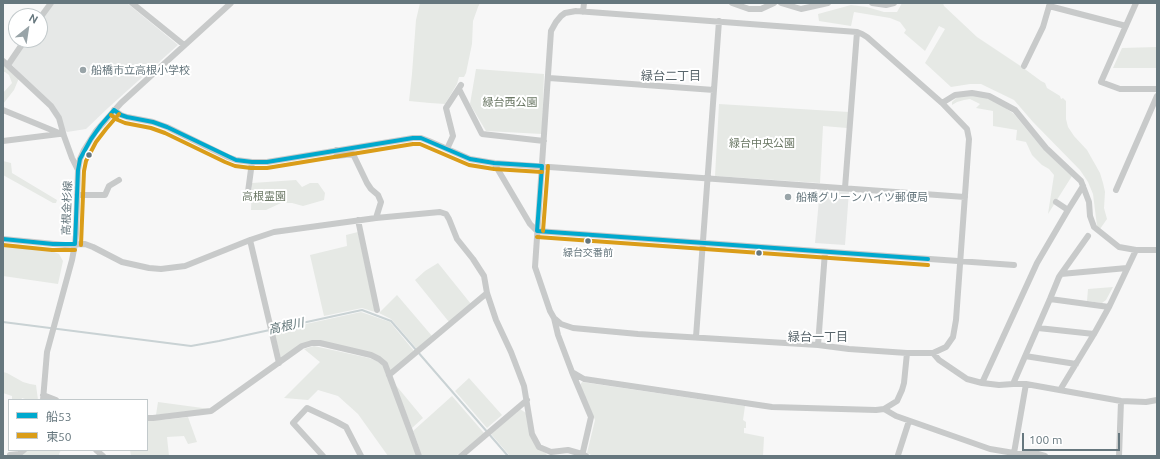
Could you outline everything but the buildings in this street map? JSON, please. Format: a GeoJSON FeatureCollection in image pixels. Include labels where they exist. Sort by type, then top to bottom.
{"type":"FeatureCollection","features":[{"type":"Feature","properties":{"kind":"street"},"geometry":{"type":"LineString","coordinates":[[132,3],[184,45]]}},
{"type":"Feature","properties":{"kind":"street","name":"高根金杉線"},"geometry":{"type":"LineString","coordinates":[[43,398],[47,352],[75,244],[78,170],[80,159],[91,138],[114,110],[231,3]]}},
{"type":"Feature","properties":{"kind":"street"},"geometry":{"type":"LineString","coordinates":[[583,12],[584,3]]}},
{"type":"Feature","properties":{"kind":"street"},"geometry":{"type":"LineString","coordinates":[[732,3],[749,8],[761,9],[774,3]]}},
{"type":"Feature","properties":{"kind":"street"},"geometry":{"type":"LineString","coordinates":[[781,3],[801,9],[828,3]]}},
{"type":"Feature","properties":{"kind":"street"},"geometry":{"type":"LineString","coordinates":[[872,3],[886,5],[894,3]]}},
{"type":"Feature","properties":{"kind":"street"},"geometry":{"type":"LineString","coordinates":[[1136,3],[1101,82],[1120,89],[1157,89]]}},
{"type":"Feature","properties":{"kind":"street"},"geometry":{"type":"LineString","coordinates":[[1024,66],[1043,27],[1049,4],[1126,26]]}},
{"type":"Feature","properties":{"kind":"street"},"geometry":{"type":"LineString","coordinates":[[3,239],[53,244],[84,244],[93,246],[122,262],[161,269],[185,266],[274,232],[358,220],[432,212],[446,214],[457,239],[484,276],[487,294],[496,320],[511,352],[524,386],[532,434],[539,447],[551,452],[568,450],[583,455],[591,417],[558,335],[554,318],[550,311],[535,267],[551,31],[561,16],[565,13],[583,12],[857,32],[867,37],[942,103],[961,121],[969,133],[970,139],[956,320],[953,337],[946,347],[933,353],[907,353],[849,349],[818,345],[573,328],[561,324],[554,318]]}},
{"type":"Feature","properties":{"kind":"street"},"geometry":{"type":"LineString","coordinates":[[696,337],[719,21]]}},
{"type":"Feature","properties":{"kind":"street"},"geometry":{"type":"LineString","coordinates":[[845,188],[857,32]]}},
{"type":"Feature","properties":{"kind":"street"},"geometry":{"type":"LineString","coordinates":[[18,48],[5,63],[51,106],[59,118],[62,135],[78,170]]}},
{"type":"Feature","properties":{"kind":"street"},"geometry":{"type":"LineString","coordinates":[[548,78],[714,90]]}},
{"type":"Feature","properties":{"kind":"street"},"geometry":{"type":"LineString","coordinates":[[447,149],[453,136],[446,108],[460,87],[482,134],[544,141]]}},
{"type":"Feature","properties":{"kind":"street"},"geometry":{"type":"LineString","coordinates":[[942,103],[955,95],[972,93],[989,96],[1015,110],[1046,148],[1081,181],[1090,202],[1090,216],[1094,227],[1119,247],[1136,250],[1157,250]]}},
{"type":"Feature","properties":{"kind":"street"},"geometry":{"type":"LineString","coordinates":[[1116,190],[1157,96]]}},
{"type":"Feature","properties":{"kind":"street"},"geometry":{"type":"LineString","coordinates":[[3,110],[62,135]]}},
{"type":"Feature","properties":{"kind":"street"},"geometry":{"type":"LineString","coordinates":[[114,110],[127,118],[153,122],[167,127],[228,157],[236,160],[252,162],[263,163],[414,138],[429,141],[470,159],[494,163],[965,197]]}},
{"type":"Feature","properties":{"kind":"street"},"geometry":{"type":"LineString","coordinates":[[3,141],[62,135]]}},
{"type":"Feature","properties":{"kind":"street"},"geometry":{"type":"LineString","coordinates":[[336,150],[336,156],[353,154],[367,183],[378,195],[381,202],[376,218]]}},
{"type":"Feature","properties":{"kind":"street"},"geometry":{"type":"LineString","coordinates":[[248,192],[252,162]]}},
{"type":"Feature","properties":{"kind":"street"},"geometry":{"type":"LineString","coordinates":[[494,163],[530,224],[537,231],[1014,265]]}},
{"type":"Feature","properties":{"kind":"street"},"geometry":{"type":"LineString","coordinates":[[77,195],[105,195],[109,186],[119,180]]}},
{"type":"Feature","properties":{"kind":"street"},"geometry":{"type":"LineString","coordinates":[[982,383],[1037,263],[1083,186]]}},
{"type":"Feature","properties":{"kind":"street"},"geometry":{"type":"LineString","coordinates":[[1056,202],[1068,210]]}},
{"type":"Feature","properties":{"kind":"street"},"geometry":{"type":"LineString","coordinates":[[358,220],[377,310]]}},
{"type":"Feature","properties":{"kind":"street"},"geometry":{"type":"LineString","coordinates":[[1013,384],[1059,277],[1088,236]]}},
{"type":"Feature","properties":{"kind":"street"},"geometry":{"type":"LineString","coordinates":[[250,240],[279,363]]}},
{"type":"Feature","properties":{"kind":"street"},"geometry":{"type":"LineString","coordinates":[[1060,390],[1109,307],[1136,250]]}},
{"type":"Feature","properties":{"kind":"street"},"geometry":{"type":"LineString","coordinates":[[818,345],[825,252]]}},
{"type":"Feature","properties":{"kind":"street"},"geometry":{"type":"LineString","coordinates":[[1061,274],[1127,268]]}},
{"type":"Feature","properties":{"kind":"street"},"geometry":{"type":"LineString","coordinates":[[389,375],[487,294]]}},
{"type":"Feature","properties":{"kind":"street"},"geometry":{"type":"LineString","coordinates":[[1050,300],[1109,307]]}},
{"type":"Feature","properties":{"kind":"street"},"geometry":{"type":"LineString","coordinates":[[1038,328],[1094,334]]}},
{"type":"Feature","properties":{"kind":"street"},"geometry":{"type":"LineString","coordinates":[[148,418],[211,412],[302,346],[312,343],[320,343],[371,356],[379,359],[385,364],[419,456]]}},
{"type":"Feature","properties":{"kind":"street"},"geometry":{"type":"LineString","coordinates":[[572,372],[580,378],[589,381],[772,407],[876,410],[884,409],[897,401],[904,383],[907,353]]}},
{"type":"Feature","properties":{"kind":"street"},"geometry":{"type":"LineString","coordinates":[[933,353],[939,360],[967,379],[982,383],[999,385],[1026,384],[1120,401],[1146,402],[1157,400]]}},
{"type":"Feature","properties":{"kind":"street"},"geometry":{"type":"LineString","coordinates":[[1025,356],[1076,364]]}},
{"type":"Feature","properties":{"kind":"street"},"geometry":{"type":"LineString","coordinates":[[1014,453],[1026,384]]}},
{"type":"Feature","properties":{"kind":"street"},"geometry":{"type":"LineString","coordinates":[[461,456],[526,400]]}},
{"type":"Feature","properties":{"kind":"street"},"geometry":{"type":"LineString","coordinates":[[1119,456],[1120,401]]}},
{"type":"Feature","properties":{"kind":"street"},"geometry":{"type":"LineString","coordinates":[[323,456],[293,423],[308,408],[346,427],[361,456]]}},
{"type":"Feature","properties":{"kind":"street"},"geometry":{"type":"LineString","coordinates":[[884,409],[909,421],[990,449],[1045,456]]}},
{"type":"Feature","properties":{"kind":"street"},"geometry":{"type":"LineString","coordinates":[[898,455],[909,421]]}},
{"type":"Feature","properties":{"kind":"street"},"geometry":{"type":"LineString","coordinates":[[12,454],[19,454],[23,451]]}},
{"type":"Feature","properties":{"kind":"shaded area","name":"船橋市立高根小学校"},"geometry":{"type":"Polygon","coordinates":[[[54,3],[127,3],[178,45],[86,129],[67,132],[53,105],[11,64],[22,48],[48,48],[48,11],[54,3]]]}},
{"type":"Feature","properties":{"kind":"shaded area"},"geometry":{"type":"Polygon","coordinates":[[[820,189],[849,191],[845,245],[815,243],[820,189]]]}},
{"type":"Feature","properties":{"kind":"green space"},"geometry":{"type":"Polygon","coordinates":[[[420,3],[480,3],[473,21],[472,44],[466,73],[464,77],[459,77],[457,84],[445,104],[409,101],[416,20],[420,3]]]}},
{"type":"Feature","properties":{"kind":"green space"},"geometry":{"type":"Polygon","coordinates":[[[902,3],[943,3],[944,6],[977,37],[1045,83],[1047,88],[1066,101],[1066,119],[1068,127],[1087,150],[1100,173],[1103,183],[1105,192],[1104,208],[1107,219],[1100,229],[1097,226],[1093,194],[1088,182],[1080,170],[1033,122],[1014,100],[981,84],[951,87],[925,63],[945,29],[939,26],[925,51],[904,33],[906,30],[900,22],[890,18],[854,12],[851,26],[819,21],[818,14],[851,5],[867,7],[884,12],[897,12],[902,3]]]}},
{"type":"Feature","properties":{"kind":"green space"},"geometry":{"type":"Polygon","coordinates":[[[1157,47],[1157,68],[1113,68],[1122,48],[1157,47]]]}},
{"type":"Feature","properties":{"kind":"green space"},"geometry":{"type":"Polygon","coordinates":[[[3,63],[19,78],[14,90],[3,104],[3,93],[12,83],[9,75],[3,72],[3,63]]]}},
{"type":"Feature","properties":{"kind":"green space","name":"緑台西公園"},"geometry":{"type":"Polygon","coordinates":[[[476,69],[544,74],[542,134],[486,131],[470,104],[476,69]]]}},
{"type":"Feature","properties":{"kind":"green space"},"geometry":{"type":"Polygon","coordinates":[[[979,95],[997,102],[1014,114],[1044,150],[1072,176],[1048,214],[1054,175],[1032,155],[1026,142],[1016,140],[1017,130],[993,126],[993,111],[976,108],[980,104],[970,99],[957,102],[952,105],[952,102],[957,97],[979,95]]]}},
{"type":"Feature","properties":{"kind":"green space","name":"緑台中央公園"},"geometry":{"type":"Polygon","coordinates":[[[719,104],[849,112],[847,128],[823,126],[820,183],[715,176],[719,104]]]}},
{"type":"Feature","properties":{"kind":"green space"},"geometry":{"type":"Polygon","coordinates":[[[3,161],[11,163],[12,173],[57,200],[56,203],[53,203],[3,175],[3,161]]]}},
{"type":"Feature","properties":{"kind":"green space","name":"高根霊園"},"geometry":{"type":"Polygon","coordinates":[[[296,180],[302,187],[310,183],[318,183],[325,193],[324,200],[303,206],[292,203],[281,203],[266,210],[251,210],[252,183],[296,180]]]}},
{"type":"Feature","properties":{"kind":"green space"},"geometry":{"type":"Polygon","coordinates":[[[358,232],[375,312],[362,308],[324,316],[310,255],[347,246],[346,235],[358,232]]]}},
{"type":"Feature","properties":{"kind":"green space"},"geometry":{"type":"Polygon","coordinates":[[[3,245],[47,249],[59,254],[63,261],[58,284],[3,276],[3,245]]]}},
{"type":"Feature","properties":{"kind":"green space"},"geometry":{"type":"Polygon","coordinates":[[[438,263],[471,304],[449,322],[415,280],[425,271],[438,263]]]}},
{"type":"Feature","properties":{"kind":"green space"},"geometry":{"type":"Polygon","coordinates":[[[1113,287],[1106,300],[1102,303],[1087,301],[1088,289],[1113,287]]]}},
{"type":"Feature","properties":{"kind":"green space"},"geometry":{"type":"Polygon","coordinates":[[[397,295],[432,336],[417,349],[391,319],[379,313],[397,295]]]}},
{"type":"Feature","properties":{"kind":"green space"},"geometry":{"type":"Polygon","coordinates":[[[361,312],[390,322],[414,351],[390,371],[385,362],[313,341],[281,359],[274,331],[361,312]]]}},
{"type":"Feature","properties":{"kind":"green space"},"geometry":{"type":"Polygon","coordinates":[[[314,346],[369,358],[377,361],[383,366],[417,456],[388,456],[358,414],[338,396],[318,390],[308,400],[284,398],[320,362],[304,349],[314,346]]]}},
{"type":"Feature","properties":{"kind":"green space"},"geometry":{"type":"Polygon","coordinates":[[[3,372],[23,382],[36,385],[38,399],[12,399],[12,396],[3,393],[3,372]]]}},
{"type":"Feature","properties":{"kind":"green space"},"geometry":{"type":"Polygon","coordinates":[[[469,378],[502,415],[487,428],[455,391],[469,378]]]}},
{"type":"Feature","properties":{"kind":"green space"},"geometry":{"type":"Polygon","coordinates":[[[582,382],[745,406],[743,420],[746,422],[746,428],[744,428],[744,433],[764,437],[763,456],[593,456],[587,453],[595,420],[580,385],[582,382]]]}},
{"type":"Feature","properties":{"kind":"green space"},"geometry":{"type":"Polygon","coordinates":[[[394,383],[423,418],[412,428],[394,383]]]}},
{"type":"Feature","properties":{"kind":"green space"},"geometry":{"type":"Polygon","coordinates":[[[452,396],[484,433],[456,456],[422,456],[413,431],[452,396]]]}},
{"type":"Feature","properties":{"kind":"green space"},"geometry":{"type":"Polygon","coordinates":[[[158,402],[210,409],[156,415],[158,402]]]}},
{"type":"Feature","properties":{"kind":"green space"},"geometry":{"type":"Polygon","coordinates":[[[520,409],[526,413],[537,448],[547,454],[545,456],[510,456],[491,434],[520,409]]]}},
{"type":"Feature","properties":{"kind":"green space"},"geometry":{"type":"Polygon","coordinates":[[[188,417],[197,442],[188,444],[184,436],[167,437],[169,456],[131,456],[130,451],[148,451],[148,420],[188,417]]]}},
{"type":"Feature","properties":{"kind":"green space"},"geometry":{"type":"Polygon","coordinates":[[[19,451],[60,451],[60,456],[14,456],[19,451]]]}},
{"type":"Feature","properties":{"kind":"waterway","name":"高根川"},"geometry":{"type":"LineString","coordinates":[[3,322],[191,346],[362,310],[391,321],[508,456]]}},
{"type":"Feature","properties":{"kind":"transit line","name":"船53"},"geometry":{"type":"LineString","coordinates":[[114,110],[127,117],[153,122],[167,127],[236,160],[267,162],[413,138],[421,138],[470,159],[494,163],[542,166]]}},
{"type":"Feature","properties":{"kind":"transit line","name":"船53"},"geometry":{"type":"LineString","coordinates":[[75,244],[78,170],[80,159],[91,139],[114,110]]}},
{"type":"Feature","properties":{"kind":"transit line","name":"東50"},"geometry":{"type":"LineString","coordinates":[[81,245],[84,171],[86,161],[96,142],[119,114]]}},
{"type":"Feature","properties":{"kind":"transit line","name":"東50"},"geometry":{"type":"LineString","coordinates":[[111,115],[125,123],[151,128],[165,133],[235,166],[267,168],[420,144],[469,165],[494,169],[542,172]]}},
{"type":"Feature","properties":{"kind":"transit line","name":"船53"},"geometry":{"type":"LineString","coordinates":[[537,231],[542,166]]}},
{"type":"Feature","properties":{"kind":"transit line","name":"東50"},"geometry":{"type":"LineString","coordinates":[[543,231],[548,166]]}},
{"type":"Feature","properties":{"kind":"transit line","name":"船53"},"geometry":{"type":"LineString","coordinates":[[537,231],[928,259]]}},
{"type":"Feature","properties":{"kind":"transit line","name":"東50"},"geometry":{"type":"LineString","coordinates":[[537,237],[928,265]]}},
{"type":"Feature","properties":{"kind":"transit line","name":"船53"},"geometry":{"type":"LineString","coordinates":[[3,239],[53,244],[75,244]]}},
{"type":"Feature","properties":{"kind":"transit line","name":"東50"},"geometry":{"type":"LineString","coordinates":[[3,245],[52,250],[75,250]]}},
{"type":"Feature","properties":{"kind":"place","name":"船橋市立高根小学校"},"geometry":{"type":"Point","coordinates":[83,70]}},
{"type":"Feature","properties":{"kind":"place","name":"船橋グリーンハイツ郵便局"},"geometry":{"type":"Point","coordinates":[788,197]}},
{"type":"Feature","properties":{"kind":"place","name":"緑台交番前"},"geometry":{"type":"Point","coordinates":[588,241]}},
{"type":"Feature","properties":{"kind":"district","name":"緑台二丁目"},"geometry":{"type":"Point","coordinates":[671,76]}},
{"type":"Feature","properties":{"kind":"district","name":"緑台一丁目"},"geometry":{"type":"Point","coordinates":[818,337]}}]}
